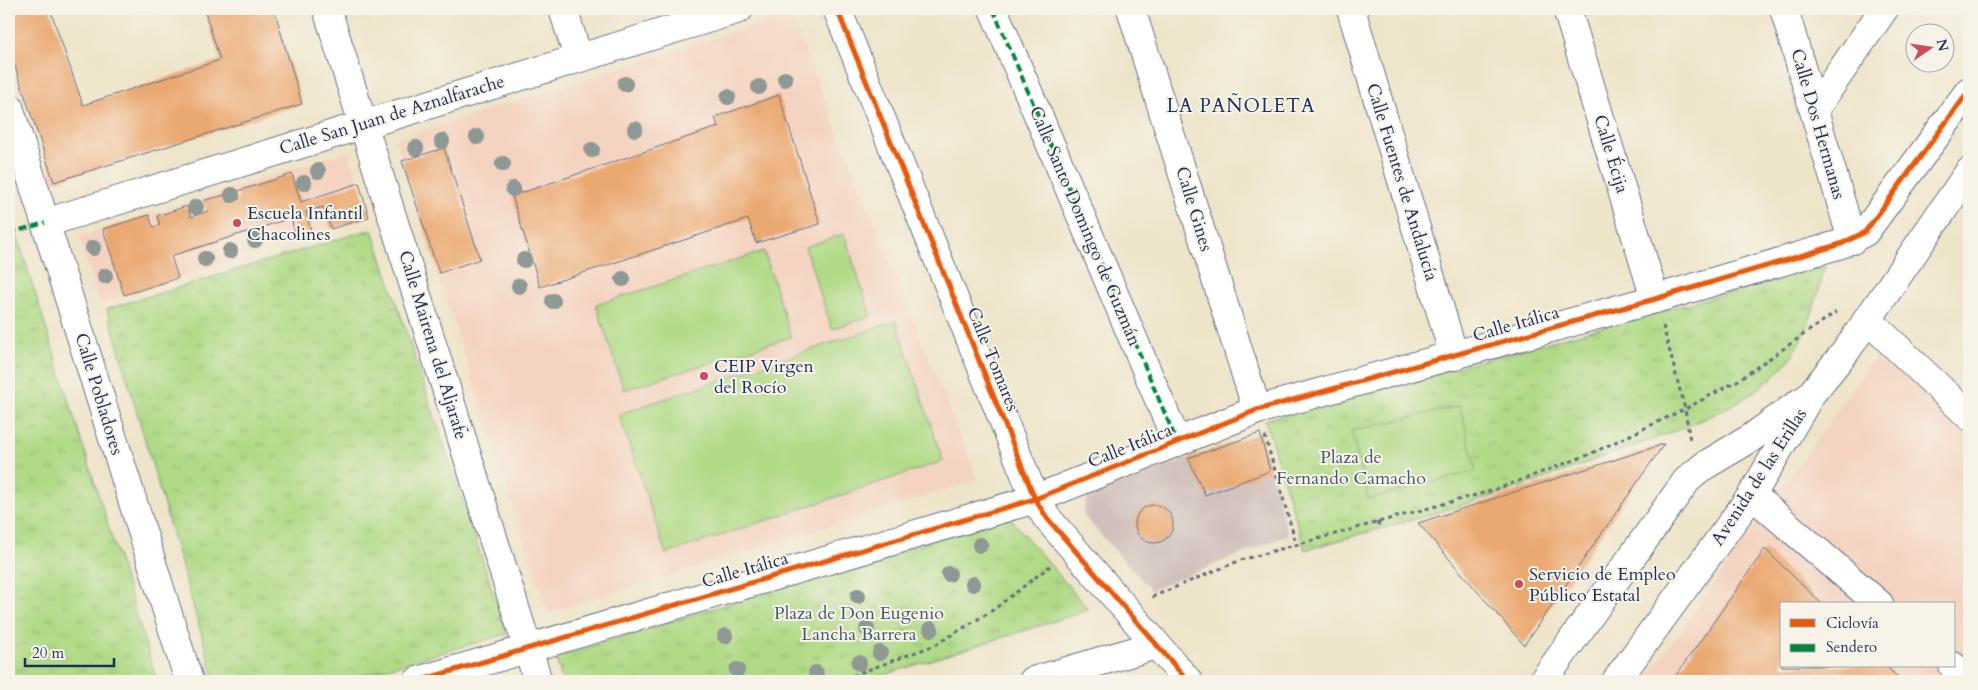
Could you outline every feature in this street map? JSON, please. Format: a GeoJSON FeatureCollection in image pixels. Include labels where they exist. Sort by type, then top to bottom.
{"type":"FeatureCollection","features":[{"type":"Feature","properties":{"kind":"street","name":"Calle Mairena del Aljarafe"},"geometry":{"type":"LineString","coordinates":[[327,9],[538,681]]}},
{"type":"Feature","properties":{"kind":"street"},"geometry":{"type":"LineString","coordinates":[[563,9],[578,57]]}},
{"type":"Feature","properties":{"kind":"street","name":"Calle San Juan de Aznalfarache"},"geometry":{"type":"LineString","coordinates":[[45,223],[578,57],[739,9]]}},
{"type":"Feature","properties":{"kind":"street","name":"Calle Tomares"},"geometry":{"type":"LineString","coordinates":[[837,9],[1035,499],[1047,518],[1072,549],[1188,681]]}},
{"type":"Feature","properties":{"kind":"street","name":"Calle Santo Domingo de Guzmán"},"geometry":{"type":"LineString","coordinates":[[992,9],[1177,442]]}},
{"type":"Feature","properties":{"kind":"street","name":"Calle Gines"},"geometry":{"type":"LineString","coordinates":[[1131,9],[1257,410]]}},
{"type":"Feature","properties":{"kind":"street","name":"Calle Fuentes de Andalucía"},"geometry":{"type":"LineString","coordinates":[[1351,9],[1454,356]]}},
{"type":"Feature","properties":{"kind":"street","name":"Calle Écija"},"geometry":{"type":"LineString","coordinates":[[1567,9],[1655,299]]}},
{"type":"Feature","properties":{"kind":"street","name":"Calle Dos Hermanas"},"geometry":{"type":"LineString","coordinates":[[1784,9],[1852,240]]}},
{"type":"Feature","properties":{"kind":"street"},"geometry":{"type":"LineString","coordinates":[[1814,110],[1884,9]]}},
{"type":"Feature","properties":{"kind":"street"},"geometry":{"type":"LineString","coordinates":[[1852,240],[1865,232],[1969,91]]}},
{"type":"Feature","properties":{"kind":"street","name":"Calle Pobladores"},"geometry":{"type":"LineString","coordinates":[[9,107],[189,681]]}},
{"type":"Feature","properties":{"kind":"street","name":"Avenida de las Erillas"},"geometry":{"type":"LineString","coordinates":[[1616,681],[1752,495],[1811,394],[1846,351],[1969,172]]}},
{"type":"Feature","properties":{"kind":"street"},"geometry":{"type":"LineString","coordinates":[[1938,218],[1969,208]]}},
{"type":"Feature","properties":{"kind":"street","name":"Calle Itálica"},"geometry":{"type":"LineString","coordinates":[[418,681],[1035,499],[1257,410],[1655,299],[1852,240]]}},
{"type":"Feature","properties":{"kind":"street"},"geometry":{"type":"LineString","coordinates":[[1867,319],[1969,416]]}},
{"type":"Feature","properties":{"kind":"street","name":"Avenida de las Erillas"},"geometry":{"type":"LineString","coordinates":[[1543,681],[1687,480],[1704,466],[1751,438],[1811,394]]}},
{"type":"Feature","properties":{"kind":"street"},"geometry":{"type":"LineString","coordinates":[[1752,495],[1877,602]]}},
{"type":"Feature","properties":{"kind":"street"},"geometry":{"type":"LineString","coordinates":[[1033,681],[1156,645]]}},
{"type":"Feature","properties":{"kind":"street"},"geometry":{"type":"LineString","coordinates":[[1955,668],[1969,679]]}},
{"type":"Feature","properties":{"kind":"path"},"geometry":{"type":"LineString","coordinates":[[1124,610],[1200,575],[1296,544],[1494,490],[1588,455],[1737,382],[1842,308]]}},
{"type":"Feature","properties":{"kind":"path"},"geometry":{"type":"LineString","coordinates":[[1669,346],[1685,409]]}},
{"type":"Feature","properties":{"kind":"path"},"geometry":{"type":"LineString","coordinates":[[1268,449],[1296,544]]}},
{"type":"Feature","properties":{"kind":"path"},"geometry":{"type":"LineString","coordinates":[[1377,522],[1382,528]]}},
{"type":"Feature","properties":{"kind":"path"},"geometry":{"type":"LineString","coordinates":[[838,681],[935,645],[993,610],[1072,549]]}},
{"type":"Feature","properties":{"kind":"shaded area","name":"CEIP Virgen del Rocío"},"geometry":{"type":"Polygon","coordinates":[[[790,14],[978,480],[548,613],[395,140],[790,14]]]}},
{"type":"Feature","properties":{"kind":"shaded area","name":"Escuela Infantil Chacolines"},"geometry":{"type":"Polygon","coordinates":[[[349,151],[369,217],[100,303],[79,237],[349,151]]]}},
{"type":"Feature","properties":{"kind":"shaded area"},"geometry":{"type":"Polygon","coordinates":[[[1880,350],[1969,431],[1969,681],[1645,681],[1880,350]]]}},
{"type":"Feature","properties":{"kind":"shaded area"},"geometry":{"type":"Polygon","coordinates":[[[1260,433],[1288,535],[1151,590],[1083,515],[1087,494],[1260,433]]]}},
{"type":"Feature","properties":{"kind":"green space"},"geometry":{"type":"Polygon","coordinates":[[[9,210],[157,681],[9,681],[9,210]]]}},
{"type":"Feature","properties":{"kind":"green space"},"geometry":{"type":"Polygon","coordinates":[[[372,229],[507,634],[343,681],[215,681],[107,309],[372,229]]]}},
{"type":"Feature","properties":{"kind":"green space"},"geometry":{"type":"Polygon","coordinates":[[[844,234],[871,316],[832,329],[805,247],[844,234]]]}},
{"type":"Feature","properties":{"kind":"green space"},"geometry":{"type":"Polygon","coordinates":[[[764,251],[791,337],[624,390],[596,305],[764,251]]]}},
{"type":"Feature","properties":{"kind":"green space","name":"Plaza de Fernando Camacho"},"geometry":{"type":"Polygon","coordinates":[[[1825,266],[1810,319],[1792,357],[1766,383],[1746,397],[1700,421],[1675,431],[1514,489],[1305,550],[1265,420],[1825,266]]]}},
{"type":"Feature","properties":{"kind":"green space"},"geometry":{"type":"Polygon","coordinates":[[[896,321],[943,461],[666,554],[619,414],[896,321]]]}},
{"type":"Feature","properties":{"kind":"green space"},"geometry":{"type":"Polygon","coordinates":[[[1460,406],[1476,471],[1368,499],[1352,431],[1460,406]]]}},
{"type":"Feature","properties":{"kind":"green space","name":"Plaza de Don Eugenio Lancha Barrera"},"geometry":{"type":"Polygon","coordinates":[[[1009,517],[1089,610],[865,681],[562,681],[556,657],[1009,517]]]}},
{"type":"Feature","properties":{"kind":"building"},"geometry":{"type":"Polygon","coordinates":[[[9,9],[50,9],[83,105],[220,60],[204,9],[274,9],[302,104],[54,182],[9,49],[9,9]]]}},
{"type":"Feature","properties":{"kind":"building"},"geometry":{"type":"Polygon","coordinates":[[[779,95],[820,224],[756,243],[748,219],[540,287],[512,196],[718,127],[715,117],[779,95]]]}},
{"type":"Feature","properties":{"kind":"building"},"geometry":{"type":"Polygon","coordinates":[[[444,148],[480,259],[439,273],[402,161],[444,148]]]}},
{"type":"Feature","properties":{"kind":"building"},"geometry":{"type":"Polygon","coordinates":[[[292,174],[301,202],[359,183],[369,217],[331,229],[323,207],[306,212],[312,235],[297,240],[291,218],[171,256],[178,278],[124,295],[103,229],[149,215],[153,227],[160,225],[157,216],[187,206],[191,217],[208,211],[205,200],[225,195],[228,202],[239,199],[238,191],[292,174]]]}},
{"type":"Feature","properties":{"kind":"building"},"geometry":{"type":"Polygon","coordinates":[[[1260,433],[1270,471],[1205,495],[1188,458],[1260,433]]]}},
{"type":"Feature","properties":{"kind":"building","name":"Servicio de Empleo Público Estatal"},"geometry":{"type":"Polygon","coordinates":[[[1664,444],[1524,645],[1418,523],[1664,444]]]}},
{"type":"Feature","properties":{"kind":"building"},"geometry":{"type":"Polygon","coordinates":[[[1154,505],[1168,510],[1173,524],[1168,538],[1154,543],[1140,538],[1135,524],[1140,510],[1154,505]]]}},
{"type":"Feature","properties":{"kind":"building"},"geometry":{"type":"Polygon","coordinates":[[[1765,549],[1820,602],[1780,602],[1780,668],[1888,668],[1902,681],[1672,681],[1765,549]]]}},
{"type":"Feature","properties":{"kind":"marked path"},"geometry":{"type":"LineString","coordinates":[[993,9],[1177,442]]}},
{"type":"Feature","properties":{"kind":"marked path"},"geometry":{"type":"LineString","coordinates":[[9,233],[45,223]]}},
{"type":"Feature","properties":{"kind":"cycle path"},"geometry":{"type":"LineString","coordinates":[[837,9],[1035,499],[1047,518],[1188,681]]}},
{"type":"Feature","properties":{"kind":"cycle path"},"geometry":{"type":"LineString","coordinates":[[418,681],[1035,499],[1257,410],[1655,299],[1841,244],[1865,232],[1969,91]]}},
{"type":"Feature","properties":{"kind":"place","name":"Escuela Infantil Chacolines"},"geometry":{"type":"Point","coordinates":[237,223]}},
{"type":"Feature","properties":{"kind":"place","name":"CEIP Virgen del Rocío"},"geometry":{"type":"Point","coordinates":[704,376]}},
{"type":"Feature","properties":{"kind":"place","name":"Servicio de Empleo Público Estatal"},"geometry":{"type":"Point","coordinates":[1519,584]}},
{"type":"Feature","properties":{"kind":"district","name":"LA PAÑOLETA"},"geometry":{"type":"Point","coordinates":[1241,106]}}]}
